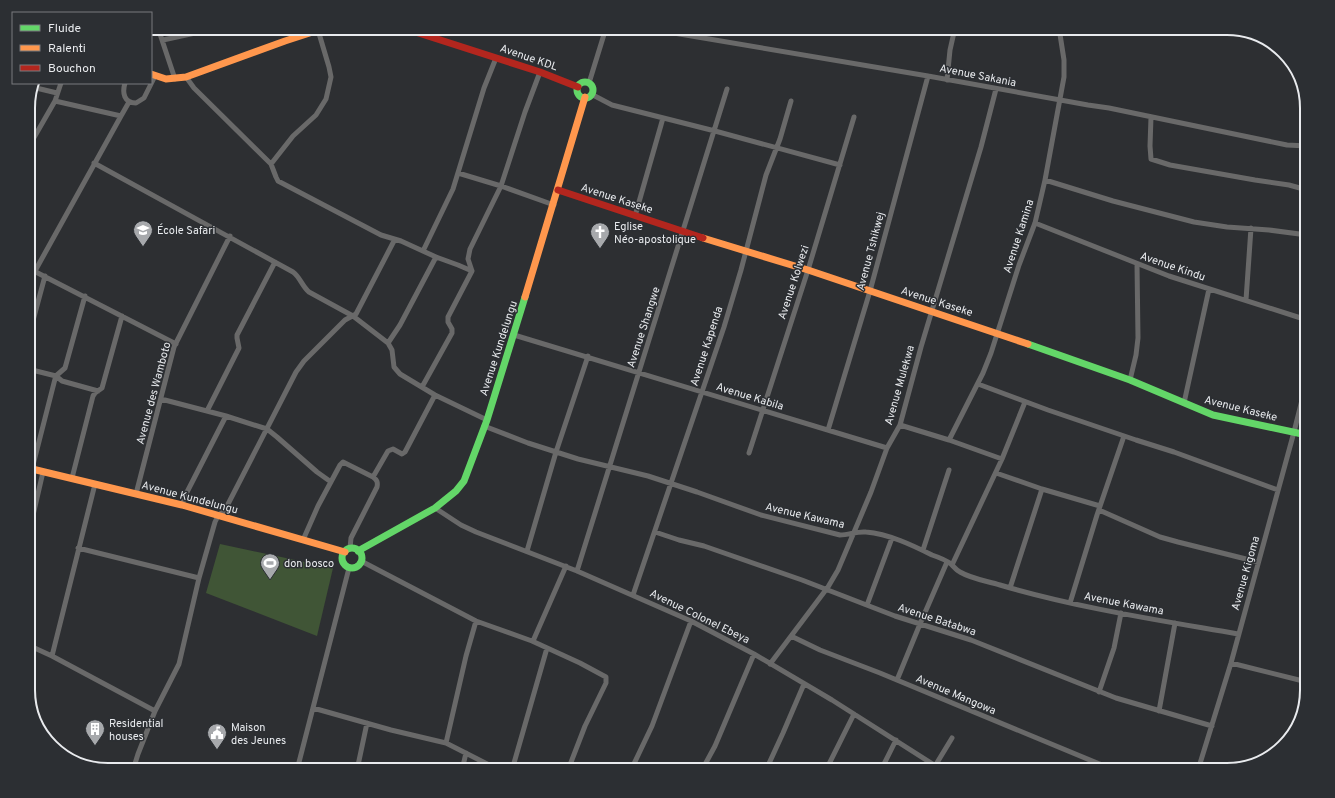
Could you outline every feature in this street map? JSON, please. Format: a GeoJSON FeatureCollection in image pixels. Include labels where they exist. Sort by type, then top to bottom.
{"type":"FeatureCollection","features":[{"type":"Feature","properties":{"kind":"street"},"geometry":{"type":"LineString","coordinates":[[161,35],[175,79]]}},
{"type":"Feature","properties":{"kind":"street"},"geometry":{"type":"LineString","coordinates":[[163,40],[186,35]]}},
{"type":"Feature","properties":{"kind":"street"},"geometry":{"type":"LineString","coordinates":[[153,75],[166,79],[186,77],[304,35]]}},
{"type":"Feature","properties":{"kind":"street"},"geometry":{"type":"LineString","coordinates":[[271,164],[293,136],[316,115],[326,99],[331,77],[319,35]]}},
{"type":"Feature","properties":{"kind":"street","name":"Avenue KDL"},"geometry":{"type":"LineString","coordinates":[[425,35],[540,72],[578,86]]}},
{"type":"Feature","properties":{"kind":"street"},"geometry":{"type":"LineString","coordinates":[[588,95],[592,89],[589,83],[603,35]]}},
{"type":"Feature","properties":{"kind":"street","name":"Avenue Sakania"},"geometry":{"type":"LineString","coordinates":[[685,35],[1109,108],[1287,145],[1300,146]]}},
{"type":"Feature","properties":{"kind":"street"},"geometry":{"type":"LineString","coordinates":[[947,80],[950,50],[953,35]]}},
{"type":"Feature","properties":{"kind":"street","name":"Avenue Kamina"},"geometry":{"type":"LineString","coordinates":[[949,440],[978,384],[1035,223],[1061,100],[1064,77],[1059,35]]}},
{"type":"Feature","properties":{"kind":"street"},"geometry":{"type":"LineString","coordinates":[[423,251],[453,189],[484,88],[496,58]]}},
{"type":"Feature","properties":{"kind":"street"},"geometry":{"type":"LineString","coordinates":[[422,387],[452,333],[452,329],[448,322],[448,317],[472,271],[468,258],[470,249],[501,186],[525,112],[540,72]]}},
{"type":"Feature","properties":{"kind":"street","name":"Avenue Tshikwej"},"geometry":{"type":"LineString","coordinates":[[828,430],[870,291],[928,76]]}},
{"type":"Feature","properties":{"kind":"street"},"geometry":{"type":"LineString","coordinates":[[186,77],[194,88],[271,164],[278,181],[381,235],[395,239],[472,271]]}},
{"type":"Feature","properties":{"kind":"street"},"geometry":{"type":"LineString","coordinates":[[589,83],[582,83],[578,86],[577,91],[579,95],[588,95],[612,105],[840,165]]}},
{"type":"Feature","properties":{"kind":"street"},"geometry":{"type":"LineString","coordinates":[[35,136],[55,101],[61,84]]}},
{"type":"Feature","properties":{"kind":"street"},"geometry":{"type":"LineString","coordinates":[[125,84],[123,93],[125,98],[129,102],[136,103],[142,100],[149,84]]}},
{"type":"Feature","properties":{"kind":"street"},"geometry":{"type":"LineString","coordinates":[[37,88],[57,93]]}},
{"type":"Feature","properties":{"kind":"street","name":"Avenue Shangwe"},"geometry":{"type":"LineString","coordinates":[[577,571],[684,232],[727,89]]}},
{"type":"Feature","properties":{"kind":"street","name":"Avenue Mulekwa"},"geometry":{"type":"LineString","coordinates":[[770,664],[826,590],[842,561],[852,534],[871,492],[887,448],[900,425],[921,347],[981,147],[996,89]]}},
{"type":"Feature","properties":{"kind":"street","name":"Avenue Kundelungu"},"geometry":{"type":"LineString","coordinates":[[358,551],[435,508],[456,491],[464,481],[514,335],[588,95]]}},
{"type":"Feature","properties":{"kind":"street"},"geometry":{"type":"LineString","coordinates":[[55,101],[120,116]]}},
{"type":"Feature","properties":{"kind":"street","name":"Avenue Kapenda"},"geometry":{"type":"LineString","coordinates":[[633,595],[724,327],[766,175],[784,129],[791,101]]}},
{"type":"Feature","properties":{"kind":"street"},"geometry":{"type":"LineString","coordinates":[[129,102],[35,271],[176,344]]}},
{"type":"Feature","properties":{"kind":"street","name":"Avenue Kolwezi"},"geometry":{"type":"LineString","coordinates":[[749,453],[808,270],[854,117]]}},
{"type":"Feature","properties":{"kind":"street"},"geometry":{"type":"LineString","coordinates":[[1151,117],[1151,159],[1170,165],[1300,188]]}},
{"type":"Feature","properties":{"kind":"street"},"geometry":{"type":"LineString","coordinates":[[635,216],[663,118]]}},
{"type":"Feature","properties":{"kind":"street"},"geometry":{"type":"LineString","coordinates":[[94,163],[230,236],[296,274],[309,292],[353,316],[388,343],[400,325],[436,257]]}},
{"type":"Feature","properties":{"kind":"street"},"geometry":{"type":"LineString","coordinates":[[458,173],[501,186],[554,205]]}},
{"type":"Feature","properties":{"kind":"street"},"geometry":{"type":"LineString","coordinates":[[1045,180],[1113,201],[1194,222],[1227,227],[1250,228],[1300,234]]}},
{"type":"Feature","properties":{"kind":"street","name":"Avenue Kaseke"},"geometry":{"type":"LineString","coordinates":[[558,190],[684,232],[808,270],[997,333],[1130,380],[1201,410],[1223,417],[1300,433]]}},
{"type":"Feature","properties":{"kind":"street","name":"Avenue Kindu"},"geometry":{"type":"LineString","coordinates":[[1035,223],[1137,264],[1209,289],[1300,318]]}},
{"type":"Feature","properties":{"kind":"street"},"geometry":{"type":"LineString","coordinates":[[1246,300],[1250,228]]}},
{"type":"Feature","properties":{"kind":"street","name":"Avenue des Wamboto"},"geometry":{"type":"LineString","coordinates":[[136,494],[176,344],[230,236]]}},
{"type":"Feature","properties":{"kind":"street"},"geometry":{"type":"LineString","coordinates":[[135,763],[155,710],[179,664],[213,525],[218,516],[225,510],[296,372],[304,361],[345,320],[357,312],[395,239]]}},
{"type":"Feature","properties":{"kind":"street"},"geometry":{"type":"LineString","coordinates":[[207,411],[240,345],[236,338],[237,335],[275,262]]}},
{"type":"Feature","properties":{"kind":"street"},"geometry":{"type":"LineString","coordinates":[[1130,380],[1136,355],[1138,338],[1137,264]]}},
{"type":"Feature","properties":{"kind":"street"},"geometry":{"type":"LineString","coordinates":[[35,313],[45,276]]}},
{"type":"Feature","properties":{"kind":"street"},"geometry":{"type":"LineString","coordinates":[[1184,403],[1209,289]]}},
{"type":"Feature","properties":{"kind":"street"},"geometry":{"type":"LineString","coordinates":[[35,450],[56,376],[65,368],[85,296]]}},
{"type":"Feature","properties":{"kind":"street"},"geometry":{"type":"LineString","coordinates":[[72,478],[93,396],[103,387],[122,316]]}},
{"type":"Feature","properties":{"kind":"street","name":"Avenue Kabila"},"geometry":{"type":"LineString","coordinates":[[514,335],[588,356],[887,448]]}},
{"type":"Feature","properties":{"kind":"street","name":"Avenue Kawama"},"geometry":{"type":"LineString","coordinates":[[388,343],[392,350],[392,362],[395,369],[435,395],[485,423],[528,443],[578,459],[671,483],[776,519],[840,535],[867,532],[892,538],[923,550],[947,562],[958,571],[965,574],[1010,588],[1070,603],[1238,634]]}},
{"type":"Feature","properties":{"kind":"street"},"geometry":{"type":"LineString","coordinates":[[527,551],[556,452],[588,356]]}},
{"type":"Feature","properties":{"kind":"street"},"geometry":{"type":"LineString","coordinates":[[35,371],[56,376],[62,382],[98,391]]}},
{"type":"Feature","properties":{"kind":"street"},"geometry":{"type":"LineString","coordinates":[[978,384],[1025,402],[1174,452],[1278,490]]}},
{"type":"Feature","properties":{"kind":"street"},"geometry":{"type":"LineString","coordinates":[[373,477],[388,451],[393,449],[402,454],[405,452],[435,395]]}},
{"type":"Feature","properties":{"kind":"street"},"geometry":{"type":"LineString","coordinates":[[161,399],[226,416],[267,429],[278,436],[317,472],[331,482]]}},
{"type":"Feature","properties":{"kind":"street"},"geometry":{"type":"LineString","coordinates":[[952,565],[996,473],[1025,402]]}},
{"type":"Feature","properties":{"kind":"street","name":"Avenue Kigoma"},"geometry":{"type":"LineString","coordinates":[[1200,763],[1231,663],[1300,408]]}},
{"type":"Feature","properties":{"kind":"street"},"geometry":{"type":"LineString","coordinates":[[182,505],[186,494],[226,416]]}},
{"type":"Feature","properties":{"kind":"street"},"geometry":{"type":"LineString","coordinates":[[900,425],[949,440],[1002,459]]}},
{"type":"Feature","properties":{"kind":"street"},"geometry":{"type":"LineString","coordinates":[[1070,603],[1099,508],[1124,436]]}},
{"type":"Feature","properties":{"kind":"street"},"geometry":{"type":"LineString","coordinates":[[302,540],[340,464],[343,462],[378,481],[377,487],[351,538],[347,550],[342,555],[343,563],[349,568],[356,567],[361,561],[361,555],[358,551],[347,550]]}},
{"type":"Feature","properties":{"kind":"street","name":"Avenue Kundelungu"},"geometry":{"type":"LineString","coordinates":[[35,470],[182,505],[302,540],[347,550]]}},
{"type":"Feature","properties":{"kind":"street"},"geometry":{"type":"LineString","coordinates":[[923,550],[949,470]]}},
{"type":"Feature","properties":{"kind":"street"},"geometry":{"type":"LineString","coordinates":[[35,508],[43,472]]}},
{"type":"Feature","properties":{"kind":"street"},"geometry":{"type":"LineString","coordinates":[[996,473],[1099,508],[1160,537],[1258,562]]}},
{"type":"Feature","properties":{"kind":"street"},"geometry":{"type":"LineString","coordinates":[[52,656],[95,484]]}},
{"type":"Feature","properties":{"kind":"street"},"geometry":{"type":"LineString","coordinates":[[1010,588],[1042,489]]}},
{"type":"Feature","properties":{"kind":"street","name":"Avenue Colonel Ebeya"},"geometry":{"type":"LineString","coordinates":[[435,508],[461,525],[476,532],[566,566],[633,595],[754,654],[854,714],[930,763]]}},
{"type":"Feature","properties":{"kind":"street","name":"Avenue Batabwa"},"geometry":{"type":"LineString","coordinates":[[655,532],[704,546],[920,624],[982,644],[1099,692],[1212,726]]}},
{"type":"Feature","properties":{"kind":"street"},"geometry":{"type":"LineString","coordinates":[[867,605],[892,538]]}},
{"type":"Feature","properties":{"kind":"street"},"geometry":{"type":"LineString","coordinates":[[78,548],[199,578]]}},
{"type":"Feature","properties":{"kind":"street"},"geometry":{"type":"LineString","coordinates":[[361,561],[476,621],[534,641],[594,670],[607,679],[578,742],[570,763]]}},
{"type":"Feature","properties":{"kind":"street"},"geometry":{"type":"LineString","coordinates":[[898,680],[947,562]]}},
{"type":"Feature","properties":{"kind":"street"},"geometry":{"type":"LineString","coordinates":[[534,641],[566,566]]}},
{"type":"Feature","properties":{"kind":"street"},"geometry":{"type":"LineString","coordinates":[[299,763],[349,568]]}},
{"type":"Feature","properties":{"kind":"street"},"geometry":{"type":"LineString","coordinates":[[1099,692],[1114,648],[1121,613]]}},
{"type":"Feature","properties":{"kind":"street"},"geometry":{"type":"LineString","coordinates":[[446,743],[464,664],[476,621]]}},
{"type":"Feature","properties":{"kind":"street"},"geometry":{"type":"LineString","coordinates":[[634,763],[652,726],[691,622]]}},
{"type":"Feature","properties":{"kind":"street"},"geometry":{"type":"LineString","coordinates":[[1159,711],[1175,623]]}},
{"type":"Feature","properties":{"kind":"street","name":"Avenue Mangowa"},"geometry":{"type":"LineString","coordinates":[[791,636],[820,650],[898,680],[1097,763]]}},
{"type":"Feature","properties":{"kind":"street"},"geometry":{"type":"LineString","coordinates":[[35,648],[155,710]]}},
{"type":"Feature","properties":{"kind":"street"},"geometry":{"type":"LineString","coordinates":[[514,763],[547,648]]}},
{"type":"Feature","properties":{"kind":"street"},"geometry":{"type":"LineString","coordinates":[[706,763],[715,746],[754,654]]}},
{"type":"Feature","properties":{"kind":"street"},"geometry":{"type":"LineString","coordinates":[[1231,663],[1300,680]]}},
{"type":"Feature","properties":{"kind":"street"},"geometry":{"type":"LineString","coordinates":[[769,763],[804,684]]}},
{"type":"Feature","properties":{"kind":"street"},"geometry":{"type":"LineString","coordinates":[[313,708],[446,743],[485,763]]}},
{"type":"Feature","properties":{"kind":"street"},"geometry":{"type":"LineString","coordinates":[[830,763],[854,714]]}},
{"type":"Feature","properties":{"kind":"street"},"geometry":{"type":"LineString","coordinates":[[358,763],[367,723]]}},
{"type":"Feature","properties":{"kind":"street"},"geometry":{"type":"LineString","coordinates":[[937,763],[952,738]]}},
{"type":"Feature","properties":{"kind":"street"},"geometry":{"type":"LineString","coordinates":[[884,763],[896,740]]}},
{"type":"Feature","properties":{"kind":"street"},"geometry":{"type":"LineString","coordinates":[[464,763],[466,753]]}},
{"type":"Feature","properties":{"kind":"green space","name":"don bosco"},"geometry":{"type":"Polygon","coordinates":[[[220,544],[333,568],[317,636],[206,593],[220,544]]]}},
{"type":"Feature","properties":{"kind":"traffic: fast"},"geometry":{"type":"LineString","coordinates":[[585,82],[592,87],[593,90],[588,97],[585,98],[578,93],[577,90],[582,83],[585,82]]}},
{"type":"Feature","properties":{"kind":"traffic: fast"},"geometry":{"type":"LineString","coordinates":[[358,551],[435,508],[456,491],[464,481],[487,420],[525,297]]}},
{"type":"Feature","properties":{"kind":"traffic: fast"},"geometry":{"type":"LineString","coordinates":[[1028,344],[1130,380],[1213,415],[1300,434]]}},
{"type":"Feature","properties":{"kind":"traffic: fast"},"geometry":{"type":"LineString","coordinates":[[352,548],[359,551],[362,558],[359,565],[352,568],[345,565],[342,558],[345,551],[352,548]]}},
{"type":"Feature","properties":{"kind":"traffic: slow"},"geometry":{"type":"LineString","coordinates":[[152,74],[166,79],[186,77],[303,35]]}},
{"type":"Feature","properties":{"kind":"traffic: slow"},"geometry":{"type":"LineString","coordinates":[[525,297],[585,97]]}},
{"type":"Feature","properties":{"kind":"traffic: slow"},"geometry":{"type":"LineString","coordinates":[[703,238],[808,270],[1028,344]]}},
{"type":"Feature","properties":{"kind":"traffic: slow"},"geometry":{"type":"LineString","coordinates":[[35,470],[182,505],[345,552]]}},
{"type":"Feature","properties":{"kind":"traffic: jam"},"geometry":{"type":"LineString","coordinates":[[425,35],[540,72],[578,87]]}},
{"type":"Feature","properties":{"kind":"traffic: jam"},"geometry":{"type":"LineString","coordinates":[[558,190],[703,238]]}},
{"type":"Feature","properties":{"kind":"place","name":"École Safari"},"geometry":{"type":"Point","coordinates":[143,247]}},
{"type":"Feature","properties":{"kind":"place","name":"Eglise Néo-apostolique"},"geometry":{"type":"Point","coordinates":[600,249]}},
{"type":"Feature","properties":{"kind":"place","name":"don bosco"},"geometry":{"type":"Point","coordinates":[270,580]}},
{"type":"Feature","properties":{"kind":"place","name":"Residential houses"},"geometry":{"type":"Point","coordinates":[95,746]}},
{"type":"Feature","properties":{"kind":"place","name":"Maison des Jeunes"},"geometry":{"type":"Point","coordinates":[217,750]}}]}
